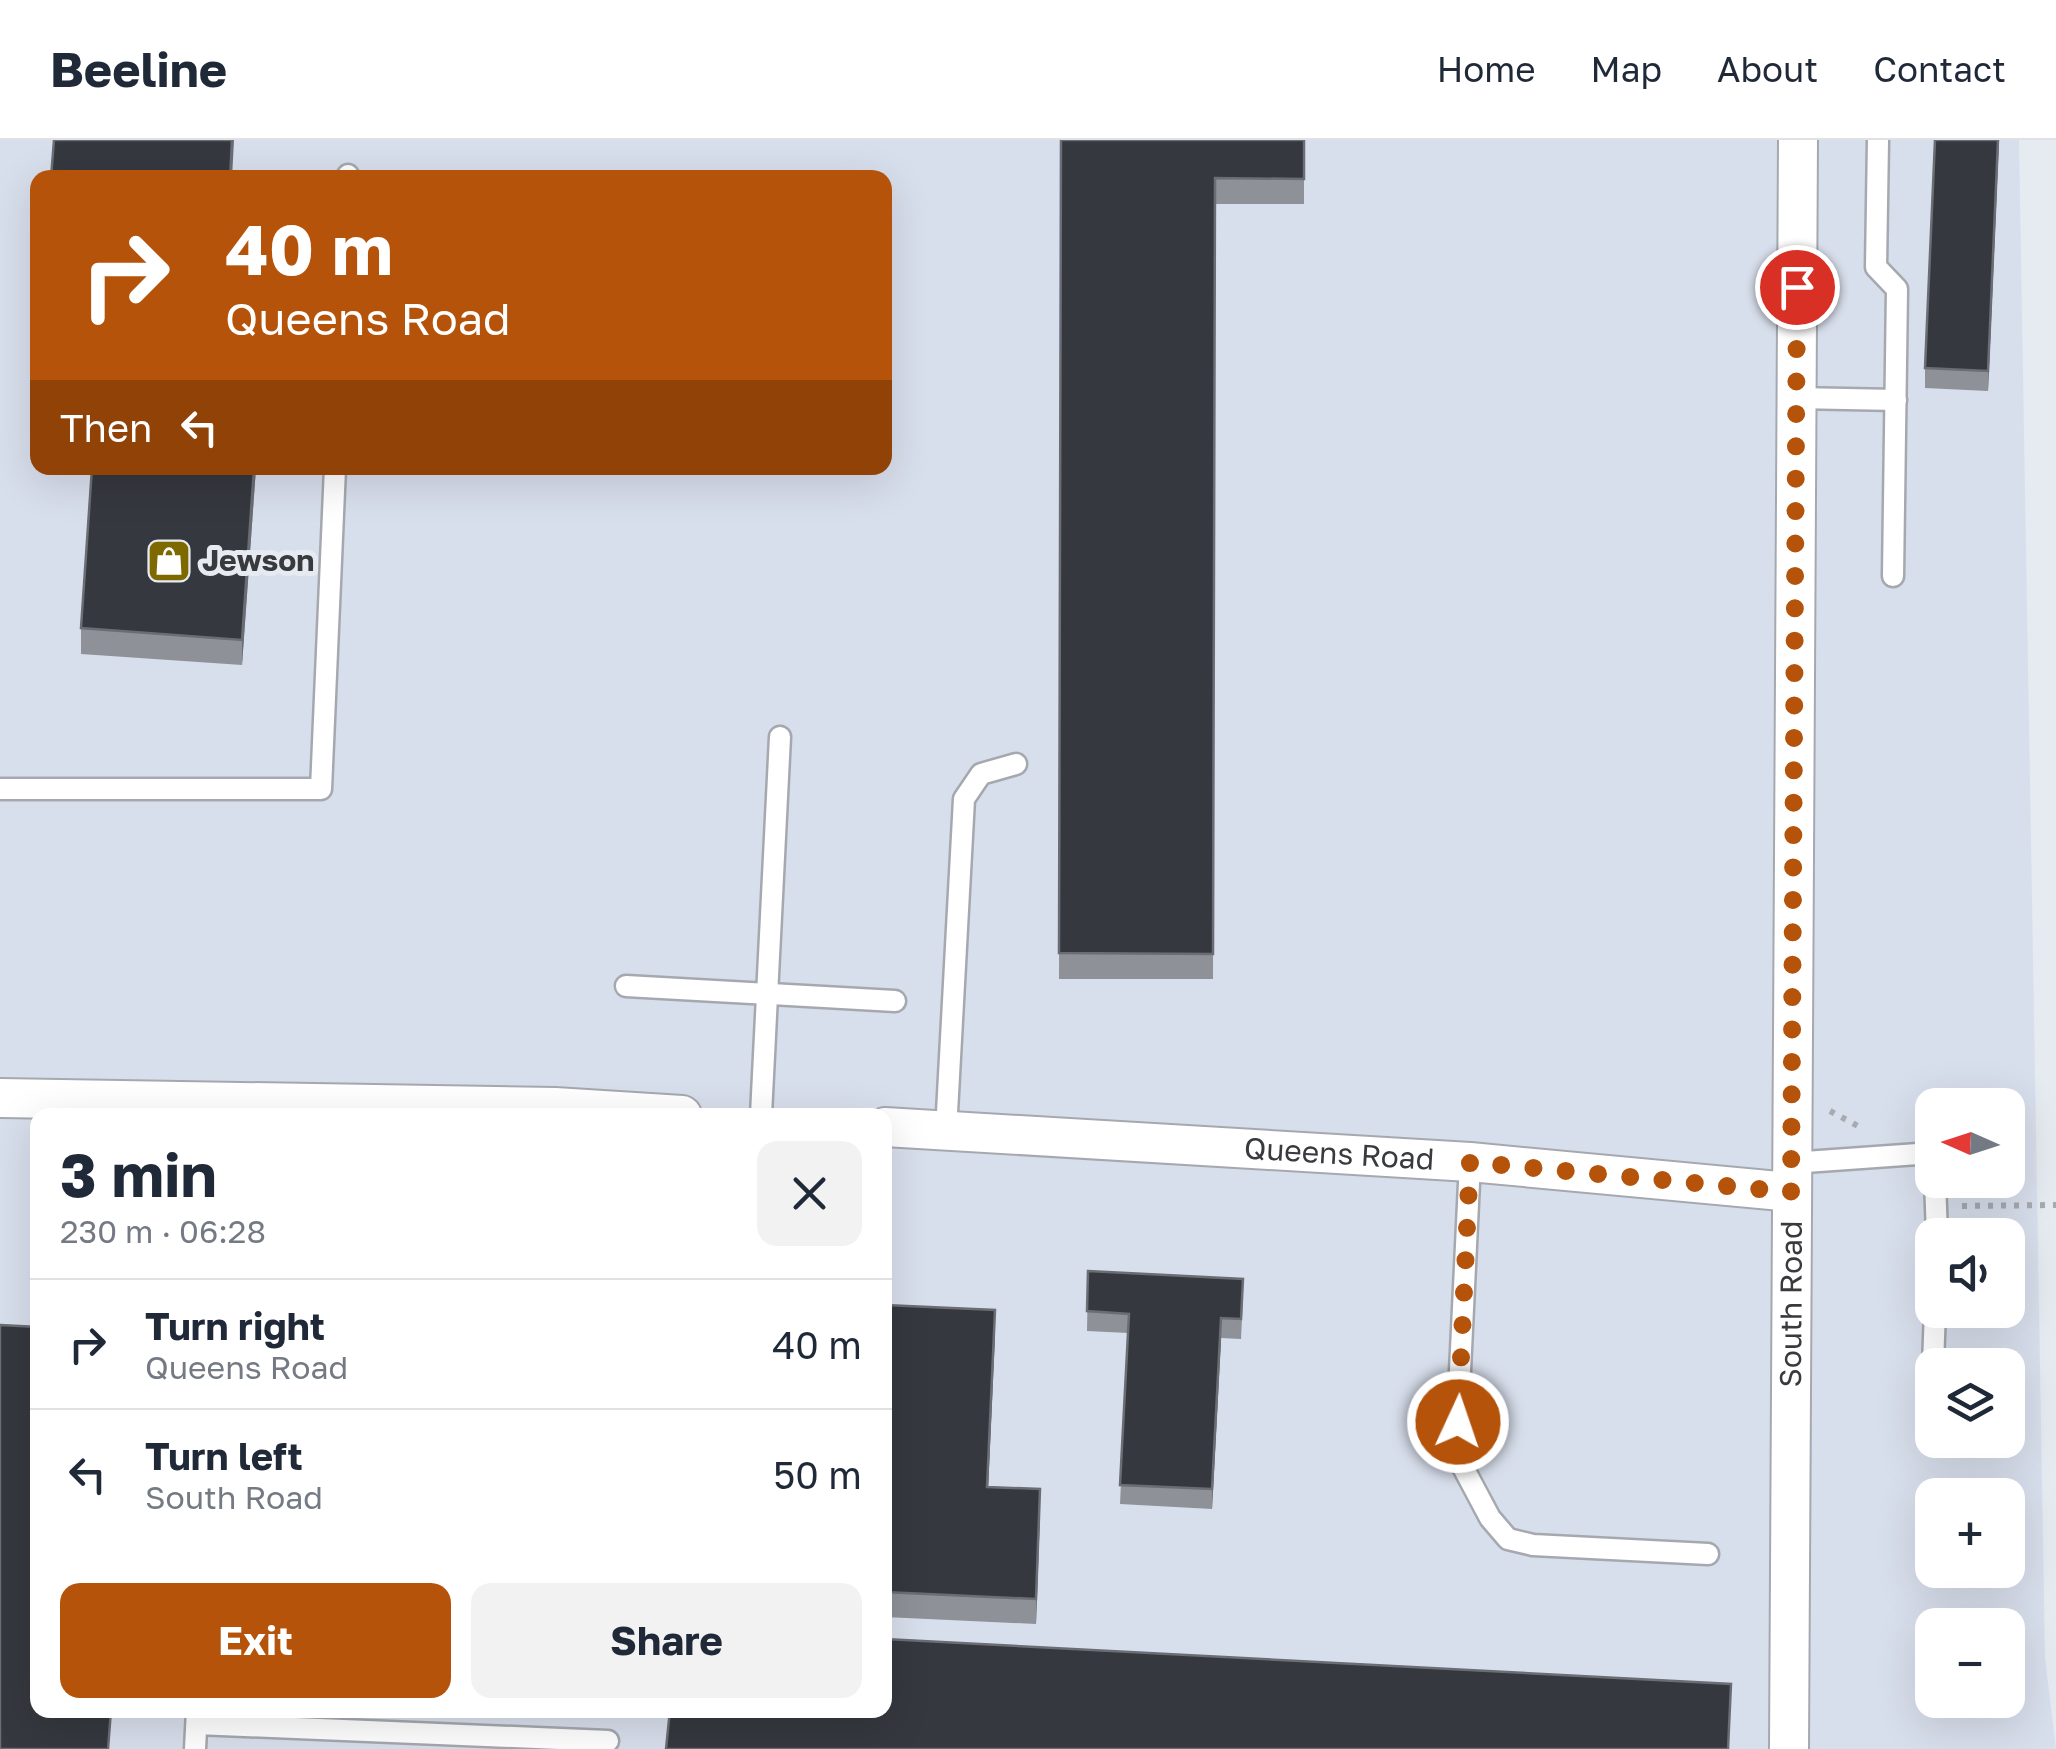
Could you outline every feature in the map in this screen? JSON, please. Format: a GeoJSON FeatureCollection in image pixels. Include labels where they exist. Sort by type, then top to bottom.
{"type":"FeatureCollection","features":[{"type":"Feature","properties":{"kind":"street","name":"South Road"},"geometry":{"type":"LineString","coordinates":[[1788,1749],[1798,140]]}},
{"type":"Feature","properties":{"kind":"street"},"geometry":{"type":"LineString","coordinates":[[0,1098],[571,1108]]}},
{"type":"Feature","properties":{"kind":"street","name":"Queens Road"},"geometry":{"type":"LineString","coordinates":[[892,1127],[1791,1177]]}},
{"type":"Feature","properties":{"kind":"lane"},"geometry":{"type":"LineString","coordinates":[[1878,140],[1876,268],[1897,289],[1894,576]]}},
{"type":"Feature","properties":{"kind":"lane"},"geometry":{"type":"LineString","coordinates":[[1796,398],[1896,400]]}},
{"type":"Feature","properties":{"kind":"lane"},"geometry":{"type":"LineString","coordinates":[[0,789],[321,790],[335,475]]}},
{"type":"Feature","properties":{"kind":"lane"},"geometry":{"type":"LineString","coordinates":[[762,1108],[780,736]]}},
{"type":"Feature","properties":{"kind":"lane"},"geometry":{"type":"LineString","coordinates":[[946,1131],[964,799],[981,774],[1016,764]]}},
{"type":"Feature","properties":{"kind":"lane"},"geometry":{"type":"LineString","coordinates":[[626,986],[895,1002]]}},
{"type":"Feature","properties":{"kind":"lane"},"geometry":{"type":"LineString","coordinates":[[1791,1177],[1915,1155]]}},
{"type":"Feature","properties":{"kind":"lane"},"geometry":{"type":"LineString","coordinates":[[1470,1162],[1456,1454],[1490,1518],[1508,1539],[1533,1545],[1708,1554]]}},
{"type":"Feature","properties":{"kind":"lane"},"geometry":{"type":"LineString","coordinates":[[1937,1198],[1938,1218]]}},
{"type":"Feature","properties":{"kind":"lane"},"geometry":{"type":"LineString","coordinates":[[196,1749],[197,1718]]}},
{"type":"Feature","properties":{"kind":"lane"},"geometry":{"type":"LineString","coordinates":[[214,1718],[608,1741]]}},
{"type":"Feature","properties":{"kind":"path"},"geometry":{"type":"LineString","coordinates":[[1822,1107],[1857,1126],[1872,1125]]}},
{"type":"Feature","properties":{"kind":"path"},"geometry":{"type":"LineString","coordinates":[[1938,1206],[2056,1206]]}},
{"type":"Feature","properties":{"kind":"shaded area"},"geometry":{"type":"Polygon","coordinates":[[[0,140],[2019,140],[2045,1658],[2056,1749],[0,1749],[0,140]]]}},
{"type":"Feature","properties":{"kind":"building"},"geometry":{"type":"Polygon","coordinates":[[[54,140],[232,140],[230,170],[52,170],[54,140]]]}},
{"type":"Feature","properties":{"kind":"building"},"geometry":{"type":"Polygon","coordinates":[[[1061,140],[1304,140],[1304,179],[1215,178],[1213,954],[1059,953],[1061,140]]]}},
{"type":"Feature","properties":{"kind":"building"},"geometry":{"type":"Polygon","coordinates":[[[1935,140],[1998,140],[1988,371],[1925,368],[1935,140]]]}},
{"type":"Feature","properties":{"kind":"building","name":"Jewson"},"geometry":{"type":"Polygon","coordinates":[[[92,475],[254,475],[242,640],[81,628],[92,475]]]}},
{"type":"Feature","properties":{"kind":"building"},"geometry":{"type":"Polygon","coordinates":[[[1088,1271],[1243,1279],[1241,1319],[1221,1318],[1212,1489],[1120,1485],[1129,1314],[1087,1311],[1088,1271]]]}},
{"type":"Feature","properties":{"kind":"building"},"geometry":{"type":"Polygon","coordinates":[[[892,1305],[995,1310],[987,1487],[1040,1489],[1036,1599],[892,1592],[892,1305]]]}},
{"type":"Feature","properties":{"kind":"building"},"geometry":{"type":"Polygon","coordinates":[[[0,1325],[30,1327],[30,1718],[110,1718],[108,1749],[0,1749],[0,1325]]]}},
{"type":"Feature","properties":{"kind":"building"},"geometry":{"type":"Polygon","coordinates":[[[892,1639],[1731,1684],[1728,1749],[666,1749],[669,1718],[892,1718],[892,1639]]]}},
{"type":"Feature","properties":{"kind":"place","name":"Jewson"},"geometry":{"type":"Point","coordinates":[169,561]}},
{"type":"Feature","properties":{"kind":"route"},"geometry":{"type":"LineString","coordinates":[[1458,1422],[1470,1162],[1791,1192],[1797,287]]}}]}
